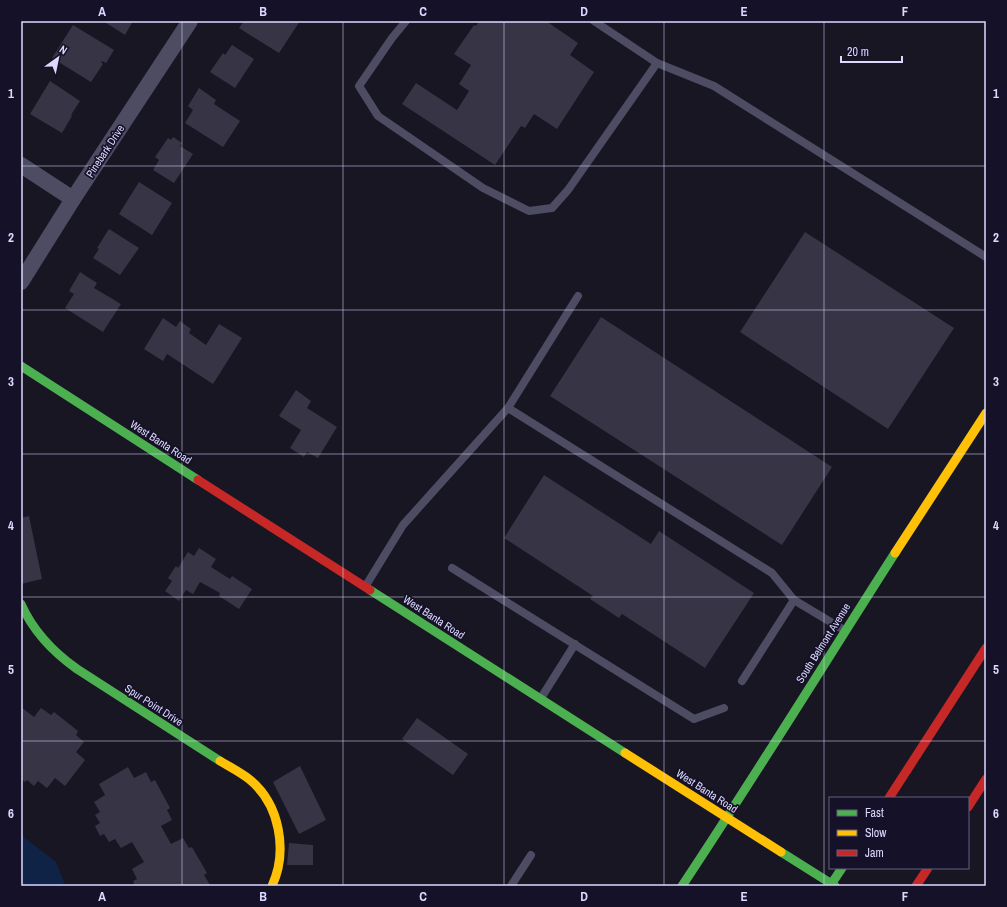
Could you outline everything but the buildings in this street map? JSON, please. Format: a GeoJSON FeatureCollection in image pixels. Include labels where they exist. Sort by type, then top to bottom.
{"type":"FeatureCollection","features":[{"type":"Feature","properties":{"kind":"main road","name":"West Banta Road"},"geometry":{"type":"LineString","coordinates":[[21,366],[540,699],[835,886]]}},
{"type":"Feature","properties":{"kind":"main road","name":"South Belmont Avenue"},"geometry":{"type":"LineString","coordinates":[[682,886],[986,413]]}},
{"type":"Feature","properties":{"kind":"main road","name":"Spur Point Drive"},"geometry":{"type":"LineString","coordinates":[[21,604],[25,614],[39,634],[56,653],[77,669],[249,779],[258,788],[266,798],[276,821],[281,841],[281,852],[277,872],[272,886]]}},
{"type":"Feature","properties":{"kind":"main road"},"geometry":{"type":"LineString","coordinates":[[889,797],[986,648]]}},
{"type":"Feature","properties":{"kind":"main road"},"geometry":{"type":"LineString","coordinates":[[969,805],[986,779]]}},
{"type":"Feature","properties":{"kind":"main road"},"geometry":{"type":"LineString","coordinates":[[830,886],[841,869]]}},
{"type":"Feature","properties":{"kind":"main road"},"geometry":{"type":"LineString","coordinates":[[918,883],[927,869]]}},
{"type":"Feature","properties":{"kind":"street","name":"Pinebark Drive"},"geometry":{"type":"LineString","coordinates":[[21,282],[73,199],[190,21]]}},
{"type":"Feature","properties":{"kind":"street"},"geometry":{"type":"LineString","coordinates":[[21,165],[73,199]]}},
{"type":"Feature","properties":{"kind":"lane"},"geometry":{"type":"LineString","coordinates":[[406,21],[392,38],[359,86],[378,116],[483,188],[529,212],[552,208],[556,204],[568,190],[657,63]]}},
{"type":"Feature","properties":{"kind":"lane"},"geometry":{"type":"LineString","coordinates":[[594,21],[657,63],[714,86],[986,257]]}},
{"type":"Feature","properties":{"kind":"lane"},"geometry":{"type":"LineString","coordinates":[[365,587],[403,525],[508,408],[578,296]]}},
{"type":"Feature","properties":{"kind":"lane"},"geometry":{"type":"LineString","coordinates":[[508,408],[772,573],[794,600],[845,631]]}},
{"type":"Feature","properties":{"kind":"lane"},"geometry":{"type":"LineString","coordinates":[[452,568],[694,719],[724,708]]}},
{"type":"Feature","properties":{"kind":"lane"},"geometry":{"type":"LineString","coordinates":[[742,681],[794,600]]}},
{"type":"Feature","properties":{"kind":"lane"},"geometry":{"type":"LineString","coordinates":[[540,699],[575,644]]}},
{"type":"Feature","properties":{"kind":"lane"},"geometry":{"type":"LineString","coordinates":[[511,886],[531,855]]}},
{"type":"Feature","properties":{"kind":"water"},"geometry":{"type":"Polygon","coordinates":[[[21,835],[56,862],[64,882],[63,886],[21,886],[21,835]]]}},
{"type":"Feature","properties":{"kind":"traffic: fast"},"geometry":{"type":"LineString","coordinates":[[21,366],[198,480]]}},
{"type":"Feature","properties":{"kind":"traffic: fast"},"geometry":{"type":"LineString","coordinates":[[682,886],[763,762],[895,553]]}},
{"type":"Feature","properties":{"kind":"traffic: fast"},"geometry":{"type":"LineString","coordinates":[[370,590],[625,753]]}},
{"type":"Feature","properties":{"kind":"traffic: fast"},"geometry":{"type":"LineString","coordinates":[[21,604],[31,623],[44,640],[68,662],[220,761]]}},
{"type":"Feature","properties":{"kind":"traffic: fast"},"geometry":{"type":"LineString","coordinates":[[781,852],[835,886]]}},
{"type":"Feature","properties":{"kind":"traffic: fast"},"geometry":{"type":"LineString","coordinates":[[830,886],[841,869]]}},
{"type":"Feature","properties":{"kind":"traffic: slow"},"geometry":{"type":"LineString","coordinates":[[895,553],[986,413]]}},
{"type":"Feature","properties":{"kind":"traffic: slow"},"geometry":{"type":"LineString","coordinates":[[625,753],[781,852]]}},
{"type":"Feature","properties":{"kind":"traffic: slow"},"geometry":{"type":"LineString","coordinates":[[220,761],[246,776],[260,789],[268,801],[274,815],[280,843],[280,858],[272,886]]}},
{"type":"Feature","properties":{"kind":"traffic: jam"},"geometry":{"type":"LineString","coordinates":[[198,480],[370,590]]}},
{"type":"Feature","properties":{"kind":"traffic: jam"},"geometry":{"type":"LineString","coordinates":[[890,797],[986,648]]}},
{"type":"Feature","properties":{"kind":"traffic: jam"},"geometry":{"type":"LineString","coordinates":[[969,805],[986,779]]}},
{"type":"Feature","properties":{"kind":"traffic: jam"},"geometry":{"type":"LineString","coordinates":[[916,886],[927,869]]}}]}
